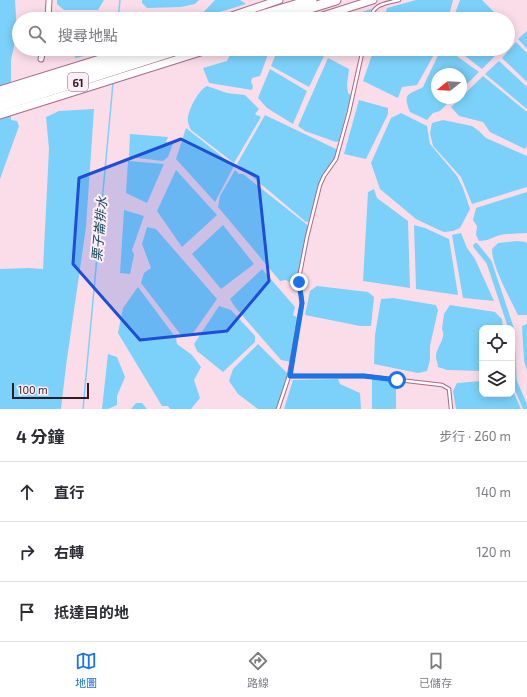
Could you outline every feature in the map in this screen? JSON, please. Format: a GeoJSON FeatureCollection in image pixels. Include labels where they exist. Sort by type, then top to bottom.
{"type":"FeatureCollection","features":[{"type":"Feature","properties":{"kind":"highway"},"geometry":{"type":"LineString","coordinates":[[272,12],[312,0]]}},
{"type":"Feature","properties":{"kind":"highway"},"geometry":{"type":"LineString","coordinates":[[297,12],[336,0]]}},
{"type":"Feature","properties":{"kind":"highway","name":"61"},"geometry":{"type":"LineString","coordinates":[[0,98],[155,57]]}},
{"type":"Feature","properties":{"kind":"highway","name":"61"},"geometry":{"type":"LineString","coordinates":[[0,107],[155,57]]}},
{"type":"Feature","properties":{"kind":"street"},"geometry":{"type":"LineString","coordinates":[[48,12],[49,0]]}},
{"type":"Feature","properties":{"kind":"street"},"geometry":{"type":"LineString","coordinates":[[244,12],[279,0]]}},
{"type":"Feature","properties":{"kind":"street"},"geometry":{"type":"LineString","coordinates":[[335,12],[373,0]]}},
{"type":"Feature","properties":{"kind":"street"},"geometry":{"type":"LineString","coordinates":[[0,90],[109,56]]}},
{"type":"Feature","properties":{"kind":"street"},"geometry":{"type":"LineString","coordinates":[[0,115],[155,57]]}},
{"type":"Feature","properties":{"kind":"lane"},"geometry":{"type":"LineString","coordinates":[[372,12],[374,8],[399,0]]}},
{"type":"Feature","properties":{"kind":"lane"},"geometry":{"type":"LineString","coordinates":[[278,409],[290,376],[302,303],[299,278],[307,237],[320,185],[324,176],[336,159],[350,112],[362,56]]}},
{"type":"Feature","properties":{"kind":"lane"},"geometry":{"type":"LineString","coordinates":[[290,376],[364,376],[442,385],[449,389],[451,409]]}},
{"type":"Feature","properties":{"kind":"highlighted area"},"geometry":{"type":"Polygon","coordinates":[[[181,139],[258,177],[269,281],[227,331],[140,340],[73,264],[79,178],[181,139]]]}},
{"type":"Feature","properties":{"kind":"water"},"geometry":{"type":"Polygon","coordinates":[[[0,0],[15,0],[16,12],[12,12],[11,120],[17,121],[19,126],[0,179],[0,0]]]}},
{"type":"Feature","properties":{"kind":"water"},"geometry":{"type":"Polygon","coordinates":[[[57,0],[104,0],[98,10],[64,10],[57,4],[57,0]]]}},
{"type":"Feature","properties":{"kind":"water"},"geometry":{"type":"Polygon","coordinates":[[[142,0],[199,0],[195,4],[181,7],[147,8],[142,3],[142,0]]]}},
{"type":"Feature","properties":{"kind":"water"},"geometry":{"type":"Polygon","coordinates":[[[215,0],[240,0],[246,4],[220,12],[204,12],[215,0]]]}},
{"type":"Feature","properties":{"kind":"water"},"geometry":{"type":"Polygon","coordinates":[[[416,0],[453,0],[450,12],[386,12],[387,8],[416,0]]]}},
{"type":"Feature","properties":{"kind":"water"},"geometry":{"type":"Polygon","coordinates":[[[460,0],[482,0],[494,12],[456,12],[460,0]]]}},
{"type":"Feature","properties":{"kind":"water"},"geometry":{"type":"Polygon","coordinates":[[[371,9],[370,12],[362,12],[371,9]]]}},
{"type":"Feature","properties":{"kind":"water"},"geometry":{"type":"Polygon","coordinates":[[[527,31],[527,49],[518,39],[527,31]]]}},
{"type":"Feature","properties":{"kind":"water"},"geometry":{"type":"Polygon","coordinates":[[[516,42],[527,53],[527,82],[502,58],[504,56],[515,56],[516,42]]]}},
{"type":"Feature","properties":{"kind":"water"},"geometry":{"type":"Polygon","coordinates":[[[74,56],[84,56],[76,58],[74,56]]]}},
{"type":"Feature","properties":{"kind":"water"},"geometry":{"type":"Polygon","coordinates":[[[230,56],[267,56],[260,76],[252,78],[252,90],[209,83],[203,68],[227,61],[230,56]]]}},
{"type":"Feature","properties":{"kind":"water"},"geometry":{"type":"Polygon","coordinates":[[[275,56],[324,56],[309,87],[271,66],[275,56]]]}},
{"type":"Feature","properties":{"kind":"water"},"geometry":{"type":"Polygon","coordinates":[[[372,56],[433,56],[417,85],[402,87],[398,98],[363,81],[372,56]]]}},
{"type":"Feature","properties":{"kind":"water"},"geometry":{"type":"Polygon","coordinates":[[[438,56],[457,56],[479,72],[467,84],[467,68],[432,68],[438,56]]]}},
{"type":"Feature","properties":{"kind":"water"},"geometry":{"type":"Polygon","coordinates":[[[465,56],[495,56],[482,69],[465,56]]]}},
{"type":"Feature","properties":{"kind":"water"},"geometry":{"type":"Polygon","coordinates":[[[328,58],[349,69],[347,85],[348,93],[351,95],[339,141],[336,142],[305,131],[298,126],[328,58]]]}},
{"type":"Feature","properties":{"kind":"water"},"geometry":{"type":"Polygon","coordinates":[[[499,61],[527,87],[527,109],[485,74],[499,61]]]}},
{"type":"Feature","properties":{"kind":"water"},"geometry":{"type":"Polygon","coordinates":[[[270,69],[307,91],[293,124],[267,108],[258,98],[270,69]]]}},
{"type":"Feature","properties":{"kind":"water"},"geometry":{"type":"Polygon","coordinates":[[[431,70],[431,104],[447,104],[440,111],[433,113],[427,120],[410,112],[407,97],[411,93],[423,87],[431,70]]]}},
{"type":"Feature","properties":{"kind":"water"},"geometry":{"type":"Polygon","coordinates":[[[483,76],[527,112],[527,146],[525,149],[490,132],[483,122],[459,116],[451,107],[454,104],[467,104],[467,92],[483,76]]]}},
{"type":"Feature","properties":{"kind":"water"},"geometry":{"type":"Polygon","coordinates":[[[207,86],[227,93],[245,95],[259,109],[255,114],[261,117],[234,163],[191,130],[189,125],[188,117],[193,104],[198,95],[207,86]]]}},
{"type":"Feature","properties":{"kind":"water"},"geometry":{"type":"Polygon","coordinates":[[[359,100],[388,108],[388,114],[366,159],[344,154],[359,100]]]}},
{"type":"Feature","properties":{"kind":"water"},"geometry":{"type":"Polygon","coordinates":[[[94,109],[86,227],[61,409],[0,409],[0,269],[43,269],[49,149],[46,117],[59,111],[94,109]]]}},
{"type":"Feature","properties":{"kind":"water"},"geometry":{"type":"Polygon","coordinates":[[[401,113],[427,126],[430,144],[457,176],[470,209],[460,228],[453,231],[444,232],[416,219],[380,189],[371,163],[391,118],[401,113]]]}},
{"type":"Feature","properties":{"kind":"water"},"geometry":{"type":"Polygon","coordinates":[[[265,115],[336,149],[337,156],[322,180],[311,221],[306,222],[237,164],[265,115]]]}},
{"type":"Feature","properties":{"kind":"water"},"geometry":{"type":"Polygon","coordinates":[[[443,120],[472,126],[486,138],[527,156],[527,187],[472,204],[461,177],[433,146],[430,133],[432,123],[443,120]]]}},
{"type":"Feature","properties":{"kind":"water"},"geometry":{"type":"Polygon","coordinates":[[[186,128],[234,166],[215,202],[176,159],[186,128]]]}},
{"type":"Feature","properties":{"kind":"water"},"geometry":{"type":"Polygon","coordinates":[[[130,134],[168,137],[166,142],[173,144],[168,157],[163,161],[129,157],[130,134]]]}},
{"type":"Feature","properties":{"kind":"water"},"geometry":{"type":"Polygon","coordinates":[[[128,161],[164,164],[147,203],[126,193],[128,161]]]}},
{"type":"Feature","properties":{"kind":"water"},"geometry":{"type":"Polygon","coordinates":[[[176,170],[217,215],[182,247],[157,211],[176,170]]]}},
{"type":"Feature","properties":{"kind":"water"},"geometry":{"type":"Polygon","coordinates":[[[235,170],[239,174],[243,174],[310,227],[299,282],[289,282],[286,280],[280,281],[218,207],[220,196],[235,170]]]}},
{"type":"Feature","properties":{"kind":"water"},"geometry":{"type":"Polygon","coordinates":[[[374,189],[377,198],[408,221],[410,288],[363,281],[368,192],[374,189]]]}},
{"type":"Feature","properties":{"kind":"water"},"geometry":{"type":"Polygon","coordinates":[[[527,192],[527,233],[504,234],[479,241],[476,235],[477,226],[473,220],[476,208],[527,192]]]}},
{"type":"Feature","properties":{"kind":"water"},"geometry":{"type":"Polygon","coordinates":[[[124,210],[144,216],[132,250],[134,255],[130,274],[120,273],[124,210]]]}},
{"type":"Feature","properties":{"kind":"water"},"geometry":{"type":"Polygon","coordinates":[[[223,225],[254,264],[221,289],[192,254],[223,225]]]}},
{"type":"Feature","properties":{"kind":"water"},"geometry":{"type":"Polygon","coordinates":[[[414,225],[425,228],[449,239],[458,295],[416,289],[414,225]]]}},
{"type":"Feature","properties":{"kind":"water"},"geometry":{"type":"Polygon","coordinates":[[[147,227],[156,229],[217,299],[191,336],[181,335],[141,283],[144,273],[151,268],[142,244],[147,227]]]}},
{"type":"Feature","properties":{"kind":"water"},"geometry":{"type":"Polygon","coordinates":[[[461,233],[467,248],[475,259],[494,301],[463,298],[452,235],[461,233]]]}},
{"type":"Feature","properties":{"kind":"water"},"geometry":{"type":"Polygon","coordinates":[[[517,241],[526,242],[527,244],[527,315],[518,315],[495,265],[492,249],[498,243],[517,241]]]}},
{"type":"Feature","properties":{"kind":"water"},"geometry":{"type":"Polygon","coordinates":[[[262,269],[295,307],[293,315],[298,318],[291,362],[281,360],[235,307],[230,299],[262,269]]]}},
{"type":"Feature","properties":{"kind":"water"},"geometry":{"type":"Polygon","coordinates":[[[317,286],[368,292],[374,297],[371,326],[360,326],[305,315],[310,291],[317,286]]]}},
{"type":"Feature","properties":{"kind":"water"},"geometry":{"type":"Polygon","coordinates":[[[138,287],[176,338],[177,344],[192,355],[201,367],[194,380],[200,398],[191,409],[170,409],[168,406],[162,406],[118,333],[123,308],[138,287]]]}},
{"type":"Feature","properties":{"kind":"water"},"geometry":{"type":"Polygon","coordinates":[[[393,298],[436,305],[438,310],[430,346],[430,360],[427,371],[418,373],[374,364],[375,335],[381,299],[393,298]]]}},
{"type":"Feature","properties":{"kind":"water"},"geometry":{"type":"Polygon","coordinates":[[[450,305],[495,312],[502,319],[503,325],[479,325],[479,371],[447,370],[438,367],[436,353],[443,336],[442,329],[444,314],[450,305]]]}},
{"type":"Feature","properties":{"kind":"water"},"geometry":{"type":"Polygon","coordinates":[[[219,306],[231,310],[255,336],[255,342],[223,372],[197,351],[194,344],[219,306]]]}},
{"type":"Feature","properties":{"kind":"water"},"geometry":{"type":"Polygon","coordinates":[[[527,324],[527,371],[524,361],[522,326],[527,324]]]}},
{"type":"Feature","properties":{"kind":"water"},"geometry":{"type":"Polygon","coordinates":[[[258,344],[288,374],[277,409],[258,409],[238,394],[229,381],[233,369],[258,344]]]}},
{"type":"Feature","properties":{"kind":"water"},"geometry":{"type":"Polygon","coordinates":[[[108,354],[117,357],[125,377],[117,396],[117,405],[108,409],[102,409],[108,354]]]}},
{"type":"Feature","properties":{"kind":"water"},"geometry":{"type":"Polygon","coordinates":[[[372,378],[396,381],[396,409],[372,409],[372,378]]]}},
{"type":"Feature","properties":{"kind":"water"},"geometry":{"type":"Polygon","coordinates":[[[338,379],[340,384],[360,393],[361,409],[284,409],[293,380],[338,379]]]}},
{"type":"Feature","properties":{"kind":"water"},"geometry":{"type":"Polygon","coordinates":[[[479,381],[479,397],[515,397],[515,396],[521,409],[456,409],[453,391],[457,383],[479,381]]]}},
{"type":"Feature","properties":{"kind":"water"},"geometry":{"type":"Polygon","coordinates":[[[136,403],[142,403],[147,409],[131,409],[136,403]]]}},
{"type":"Feature","properties":{"kind":"waterway","name":"栗子崙排水"},"geometry":{"type":"LineString","coordinates":[[119,12],[120,0]]}},
{"type":"Feature","properties":{"kind":"waterway","name":"栗子崙排水"},"geometry":{"type":"LineString","coordinates":[[83,409],[113,83]]}},
{"type":"Feature","properties":{"kind":"waterway"},"geometry":{"type":"LineString","coordinates":[[476,246],[489,262],[510,325]]}},
{"type":"Feature","properties":{"kind":"waterway"},"geometry":{"type":"LineString","coordinates":[[513,361],[514,381],[526,409]]}},
{"type":"Feature","properties":{"kind":"route"},"geometry":{"type":"LineString","coordinates":[[299,282],[302,303],[298,318],[290,376],[364,376],[397,380]]}}]}
